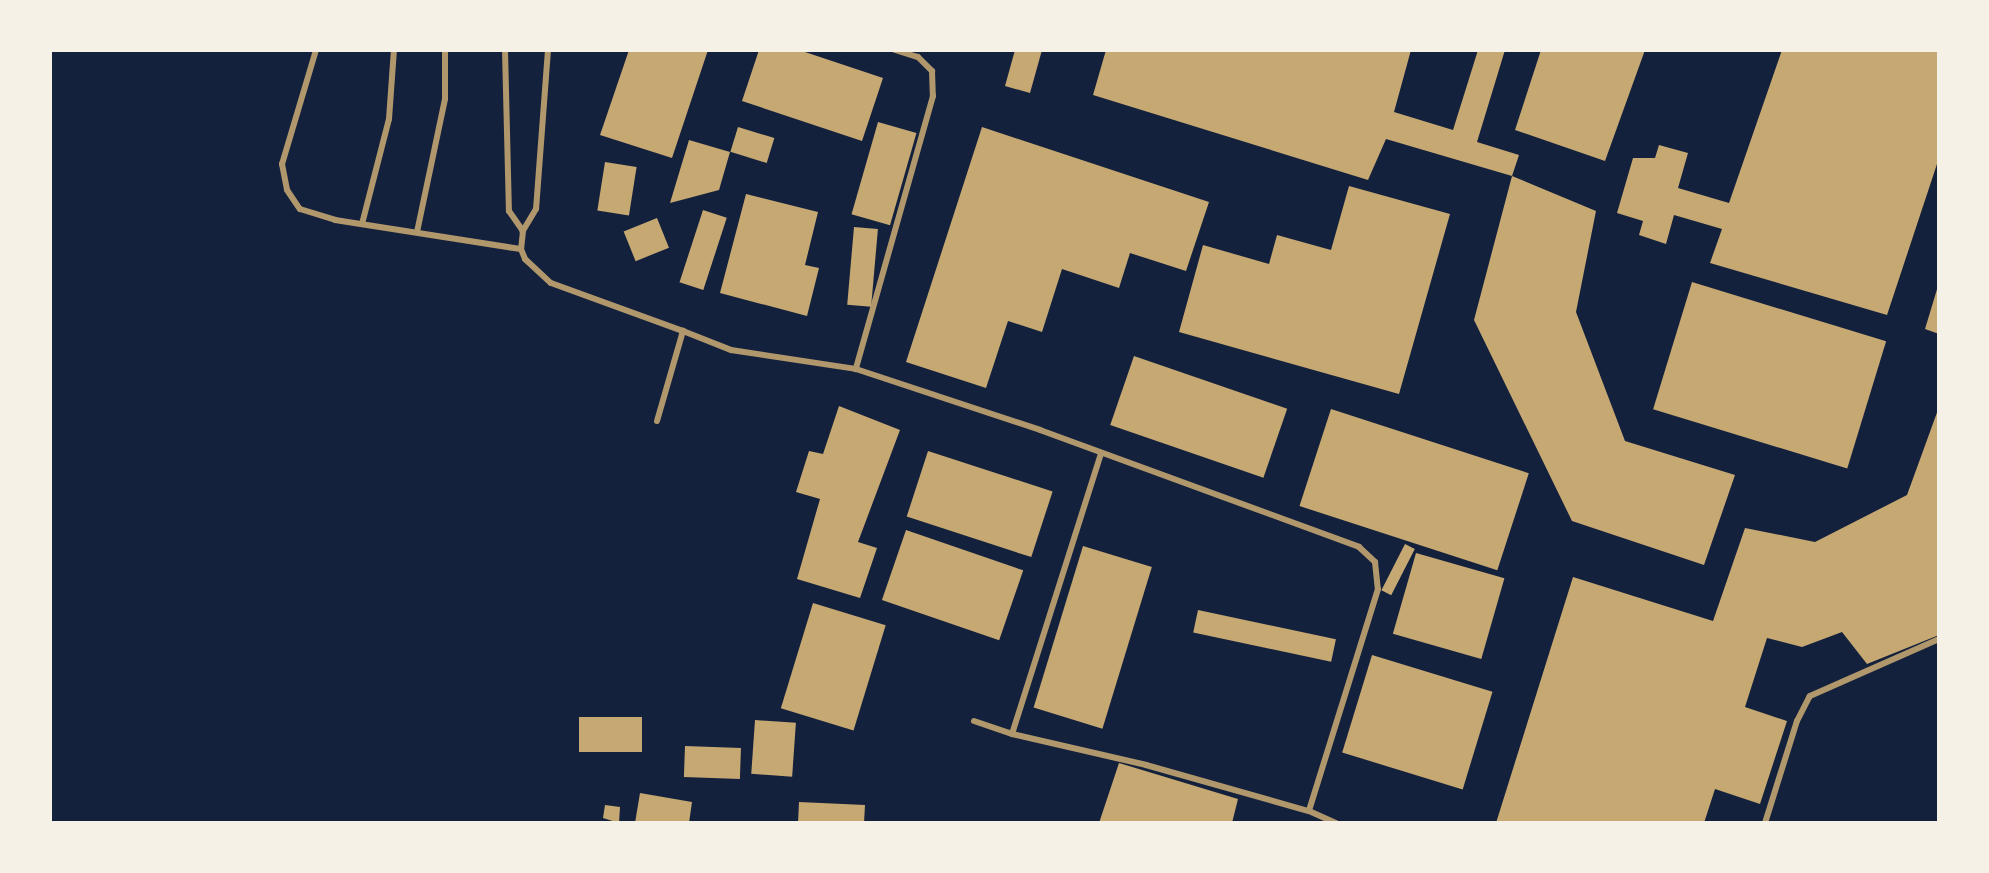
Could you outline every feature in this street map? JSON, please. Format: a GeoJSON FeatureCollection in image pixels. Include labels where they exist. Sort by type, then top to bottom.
{"type":"FeatureCollection","features":[{"type":"Feature","properties":{"kind":"lane"},"geometry":{"type":"LineString","coordinates":[[316,50],[282,164],[287,190],[300,209],[362,224],[521,249]]}},
{"type":"Feature","properties":{"kind":"lane"},"geometry":{"type":"LineString","coordinates":[[362,224],[389,119],[394,50]]}},
{"type":"Feature","properties":{"kind":"lane"},"geometry":{"type":"LineString","coordinates":[[417,232],[445,99],[445,50]]}},
{"type":"Feature","properties":{"kind":"lane"},"geometry":{"type":"LineString","coordinates":[[505,50],[509,211],[523,231]]}},
{"type":"Feature","properties":{"kind":"lane"},"geometry":{"type":"LineString","coordinates":[[548,50],[536,209],[523,231],[521,249],[531,267],[551,283],[731,350],[856,369],[1101,453],[1359,547],[1375,562],[1378,589],[1309,811]]}},
{"type":"Feature","properties":{"kind":"lane"},"geometry":{"type":"LineString","coordinates":[[856,369],[933,96],[932,71],[918,57],[895,50]]}},
{"type":"Feature","properties":{"kind":"lane"},"geometry":{"type":"LineString","coordinates":[[657,421],[683,331]]}},
{"type":"Feature","properties":{"kind":"lane"},"geometry":{"type":"LineString","coordinates":[[1012,734],[1101,453]]}},
{"type":"Feature","properties":{"kind":"lane"},"geometry":{"type":"LineString","coordinates":[[1765,823],[1797,721],[1810,696],[1939,639]]}},
{"type":"Feature","properties":{"kind":"lane"},"geometry":{"type":"LineString","coordinates":[[974,721],[1012,734],[1146,765],[1309,811],[1336,823]]}},
{"type":"Feature","properties":{"kind":"building"},"geometry":{"type":"Polygon","coordinates":[[[629,50],[708,50],[672,158],[600,135],[629,50]]]}},
{"type":"Feature","properties":{"kind":"building"},"geometry":{"type":"Polygon","coordinates":[[[759,50],[799,50],[883,78],[862,141],[742,101],[759,50]]]}},
{"type":"Feature","properties":{"kind":"building"},"geometry":{"type":"Polygon","coordinates":[[[1015,50],[1042,50],[1030,93],[1005,86],[1015,50]]]}},
{"type":"Feature","properties":{"kind":"building"},"geometry":{"type":"Polygon","coordinates":[[[1106,50],[1411,50],[1394,112],[1453,130],[1478,50],[1505,50],[1477,142],[1519,155],[1512,176],[1386,139],[1368,180],[1093,95],[1106,50]]]}},
{"type":"Feature","properties":{"kind":"building"},"geometry":{"type":"Polygon","coordinates":[[[1541,50],[1645,50],[1605,161],[1515,130],[1541,50]]]}},
{"type":"Feature","properties":{"kind":"building"},"geometry":{"type":"Polygon","coordinates":[[[1782,50],[1939,50],[1939,158],[1887,315],[1710,263],[1722,229],[1674,215],[1666,244],[1639,235],[1643,221],[1617,213],[1633,158],[1655,158],[1659,145],[1688,153],[1678,188],[1729,203],[1782,50]]]}},
{"type":"Feature","properties":{"kind":"building"},"geometry":{"type":"Polygon","coordinates":[[[878,122],[916,133],[890,225],[852,214],[878,122]]]}},
{"type":"Feature","properties":{"kind":"building"},"geometry":{"type":"Polygon","coordinates":[[[738,127],[774,138],[767,163],[730,152],[738,127]]]}},
{"type":"Feature","properties":{"kind":"building"},"geometry":{"type":"Polygon","coordinates":[[[982,127],[1209,202],[1186,271],[1130,253],[1119,288],[1062,269],[1042,332],[1008,321],[986,388],[906,362],[982,127]]]}},
{"type":"Feature","properties":{"kind":"building"},"geometry":{"type":"Polygon","coordinates":[[[689,140],[730,152],[719,190],[670,203],[689,140]]]}},
{"type":"Feature","properties":{"kind":"building"},"geometry":{"type":"Polygon","coordinates":[[[605,162],[637,167],[629,215],[597,210],[605,162]]]}},
{"type":"Feature","properties":{"kind":"building"},"geometry":{"type":"Polygon","coordinates":[[[1512,176],[1596,211],[1576,312],[1625,441],[1735,475],[1704,565],[1572,521],[1474,320],[1512,176]]]}},
{"type":"Feature","properties":{"kind":"building"},"geometry":{"type":"Polygon","coordinates":[[[1349,186],[1450,214],[1399,394],[1179,332],[1203,245],[1269,264],[1277,235],[1331,250],[1349,186]]]}},
{"type":"Feature","properties":{"kind":"building"},"geometry":{"type":"Polygon","coordinates":[[[746,194],[818,212],[805,265],[819,268],[807,316],[720,293],[746,194]]]}},
{"type":"Feature","properties":{"kind":"building"},"geometry":{"type":"Polygon","coordinates":[[[703,210],[727,218],[703,290],[680,282],[703,210]]]}},
{"type":"Feature","properties":{"kind":"building"},"geometry":{"type":"Polygon","coordinates":[[[657,218],[669,248],[636,261],[624,231],[657,218]]]}},
{"type":"Feature","properties":{"kind":"building"},"geometry":{"type":"Polygon","coordinates":[[[854,227],[878,229],[871,307],[847,305],[854,227]]]}},
{"type":"Feature","properties":{"kind":"building"},"geometry":{"type":"Polygon","coordinates":[[[1692,282],[1886,341],[1847,469],[1653,409],[1692,282]]]}},
{"type":"Feature","properties":{"kind":"building"},"geometry":{"type":"Polygon","coordinates":[[[1939,286],[1939,334],[1925,329],[1939,286]]]}},
{"type":"Feature","properties":{"kind":"building"},"geometry":{"type":"Polygon","coordinates":[[[1134,356],[1287,409],[1263,478],[1110,425],[1134,356]]]}},
{"type":"Feature","properties":{"kind":"building"},"geometry":{"type":"Polygon","coordinates":[[[839,406],[900,430],[858,542],[877,548],[860,598],[797,579],[820,499],[796,492],[809,451],[823,454],[839,406]]]}},
{"type":"Feature","properties":{"kind":"building"},"geometry":{"type":"Polygon","coordinates":[[[1939,407],[1939,635],[1867,664],[1842,632],[1802,647],[1767,638],[1745,707],[1787,721],[1760,804],[1715,789],[1704,823],[1496,823],[1573,577],[1713,621],[1745,528],[1815,542],[1907,495],[1939,407]]]}},
{"type":"Feature","properties":{"kind":"building"},"geometry":{"type":"Polygon","coordinates":[[[1331,409],[1529,473],[1497,570],[1299,506],[1331,409]]]}},
{"type":"Feature","properties":{"kind":"building"},"geometry":{"type":"Polygon","coordinates":[[[928,451],[1053,491],[1031,557],[907,517],[928,451]]]}},
{"type":"Feature","properties":{"kind":"building"},"geometry":{"type":"Polygon","coordinates":[[[906,530],[1023,570],[999,640],[882,600],[906,530]]]}},
{"type":"Feature","properties":{"kind":"building"},"geometry":{"type":"Polygon","coordinates":[[[1405,544],[1415,549],[1391,595],[1381,590],[1405,544]]]}},
{"type":"Feature","properties":{"kind":"building"},"geometry":{"type":"Polygon","coordinates":[[[1083,546],[1152,567],[1102,729],[1034,708],[1083,546]]]}},
{"type":"Feature","properties":{"kind":"building"},"geometry":{"type":"Polygon","coordinates":[[[1416,553],[1504,578],[1481,659],[1393,634],[1416,553]]]}},
{"type":"Feature","properties":{"kind":"building"},"geometry":{"type":"Polygon","coordinates":[[[813,603],[886,625],[854,730],[781,708],[813,603]]]}},
{"type":"Feature","properties":{"kind":"building"},"geometry":{"type":"Polygon","coordinates":[[[1198,610],[1336,639],[1331,662],[1193,632],[1198,610]]]}},
{"type":"Feature","properties":{"kind":"building"},"geometry":{"type":"Polygon","coordinates":[[[1372,655],[1492,692],[1463,789],[1342,753],[1372,655]]]}},
{"type":"Feature","properties":{"kind":"building"},"geometry":{"type":"Polygon","coordinates":[[[579,717],[642,717],[642,752],[579,752],[579,717]]]}},
{"type":"Feature","properties":{"kind":"building"},"geometry":{"type":"Polygon","coordinates":[[[755,720],[796,723],[792,777],[751,774],[755,720]]]}},
{"type":"Feature","properties":{"kind":"building"},"geometry":{"type":"Polygon","coordinates":[[[685,746],[741,748],[740,779],[684,777],[685,746]]]}},
{"type":"Feature","properties":{"kind":"building"},"geometry":{"type":"Polygon","coordinates":[[[1119,763],[1238,799],[1232,823],[1099,823],[1119,763]]]}},
{"type":"Feature","properties":{"kind":"building"},"geometry":{"type":"Polygon","coordinates":[[[640,793],[692,802],[689,823],[635,823],[640,793]]]}},
{"type":"Feature","properties":{"kind":"building"},"geometry":{"type":"Polygon","coordinates":[[[799,802],[865,805],[864,823],[798,823],[799,802]]]}},
{"type":"Feature","properties":{"kind":"building"},"geometry":{"type":"Polygon","coordinates":[[[605,805],[620,807],[619,823],[603,818],[605,805]]]}}]}
